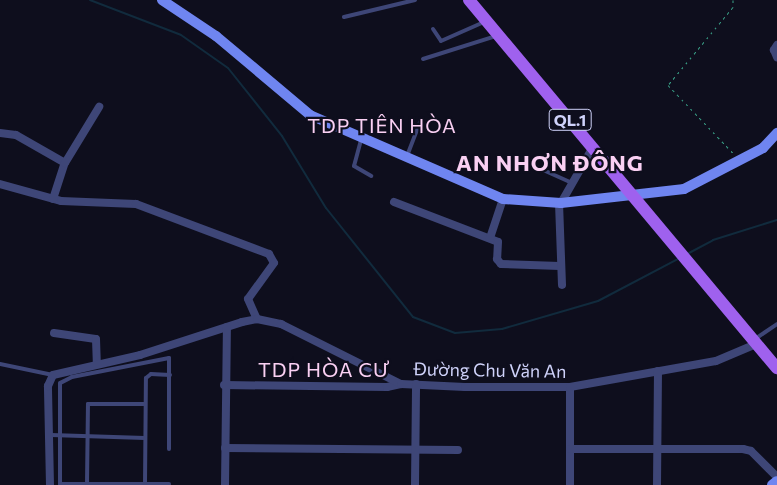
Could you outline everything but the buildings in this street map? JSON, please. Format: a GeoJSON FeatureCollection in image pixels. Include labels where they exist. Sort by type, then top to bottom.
{"type":"FeatureCollection","features":[{"type":"Feature","properties":{"kind":"main road","name":"QL.1"},"geometry":{"type":"LineString","coordinates":[[468,0],[593,146],[777,368]]}},
{"type":"Feature","properties":{"kind":"street"},"geometry":{"type":"LineString","coordinates":[[162,0],[216,36],[310,115],[503,199],[560,203],[634,197],[684,189],[763,148],[777,133]]}},
{"type":"Feature","properties":{"kind":"street"},"geometry":{"type":"LineString","coordinates":[[777,45],[774,50],[777,57]]}},
{"type":"Feature","properties":{"kind":"street"},"geometry":{"type":"LineString","coordinates":[[52,199],[65,163],[99,107]]}},
{"type":"Feature","properties":{"kind":"street"},"geometry":{"type":"LineString","coordinates":[[0,133],[16,135],[65,163]]}},
{"type":"Feature","properties":{"kind":"street"},"geometry":{"type":"LineString","coordinates":[[562,285],[560,266],[560,203],[593,146]]}},
{"type":"Feature","properties":{"kind":"street"},"geometry":{"type":"LineString","coordinates":[[0,184],[52,199],[136,204],[269,254],[274,263],[248,299],[257,319]]}},
{"type":"Feature","properties":{"kind":"street"},"geometry":{"type":"LineString","coordinates":[[490,238],[503,199]]}},
{"type":"Feature","properties":{"kind":"street"},"geometry":{"type":"LineString","coordinates":[[394,202],[498,242],[498,263],[560,266]]}},
{"type":"Feature","properties":{"kind":"street","name":"Đường Chu Văn An"},"geometry":{"type":"LineString","coordinates":[[53,375],[140,355],[257,319],[280,324],[401,384],[570,387],[716,362],[755,342]]}},
{"type":"Feature","properties":{"kind":"street"},"geometry":{"type":"LineString","coordinates":[[225,485],[224,385],[227,327]]}},
{"type":"Feature","properties":{"kind":"street"},"geometry":{"type":"LineString","coordinates":[[54,333],[96,339],[97,364]]}},
{"type":"Feature","properties":{"kind":"street"},"geometry":{"type":"LineString","coordinates":[[657,485],[658,371]]}},
{"type":"Feature","properties":{"kind":"street"},"geometry":{"type":"LineString","coordinates":[[50,485],[55,435],[48,386],[53,375]]}},
{"type":"Feature","properties":{"kind":"street"},"geometry":{"type":"LineString","coordinates":[[224,385],[387,387],[401,384]]}},
{"type":"Feature","properties":{"kind":"street"},"geometry":{"type":"LineString","coordinates":[[415,485],[416,384]]}},
{"type":"Feature","properties":{"kind":"street"},"geometry":{"type":"LineString","coordinates":[[570,387],[570,485]]}},
{"type":"Feature","properties":{"kind":"street"},"geometry":{"type":"LineString","coordinates":[[224,448],[458,450]]}},
{"type":"Feature","properties":{"kind":"street"},"geometry":{"type":"LineString","coordinates":[[570,449],[743,449],[751,451],[777,479],[772,485]]}},
{"type":"Feature","properties":{"kind":"lane"},"geometry":{"type":"LineString","coordinates":[[344,17],[415,0]]}},
{"type":"Feature","properties":{"kind":"lane"},"geometry":{"type":"LineString","coordinates":[[433,29],[441,41],[486,21]]}},
{"type":"Feature","properties":{"kind":"lane"},"geometry":{"type":"LineString","coordinates":[[422,59],[498,35]]}},
{"type":"Feature","properties":{"kind":"lane"},"geometry":{"type":"LineString","coordinates":[[407,156],[420,122]]}},
{"type":"Feature","properties":{"kind":"lane"},"geometry":{"type":"LineString","coordinates":[[362,138],[354,166],[371,176]]}},
{"type":"Feature","properties":{"kind":"lane"},"geometry":{"type":"LineString","coordinates":[[532,165],[572,183]]}},
{"type":"Feature","properties":{"kind":"lane"},"geometry":{"type":"LineString","coordinates":[[755,342],[777,324]]}},
{"type":"Feature","properties":{"kind":"lane"},"geometry":{"type":"LineString","coordinates":[[169,449],[170,375],[167,358],[64,379],[59,386],[55,435],[58,482],[62,485],[169,484]]}},
{"type":"Feature","properties":{"kind":"lane"},"geometry":{"type":"LineString","coordinates":[[0,364],[53,375]]}},
{"type":"Feature","properties":{"kind":"lane"},"geometry":{"type":"LineString","coordinates":[[145,484],[145,404],[148,376],[170,375]]}},
{"type":"Feature","properties":{"kind":"lane"},"geometry":{"type":"LineString","coordinates":[[87,484],[87,407],[90,402],[145,404]]}},
{"type":"Feature","properties":{"kind":"lane"},"geometry":{"type":"LineString","coordinates":[[55,435],[145,438]]}},
{"type":"Feature","properties":{"kind":"path"},"geometry":{"type":"LineString","coordinates":[[733,0],[733,7],[668,84],[741,161]]}},
{"type":"Feature","properties":{"kind":"waterway"},"geometry":{"type":"LineString","coordinates":[[90,0],[181,35],[228,68],[282,136],[326,208],[413,317],[455,333],[502,329],[598,301],[678,259]]}},
{"type":"Feature","properties":{"kind":"waterway"},"geometry":{"type":"LineString","coordinates":[[689,253],[713,240],[777,220]]}},
{"type":"Feature","properties":{"kind":"district","name":"TDP TIÊN HÒA"},"geometry":{"type":"Point","coordinates":[382,125]}},
{"type":"Feature","properties":{"kind":"district","name":"AN NHƠN ĐÔNG"},"geometry":{"type":"Point","coordinates":[550,163]}},
{"type":"Feature","properties":{"kind":"district","name":"TDP HÒA CƯ"},"geometry":{"type":"Point","coordinates":[324,369]}}]}
